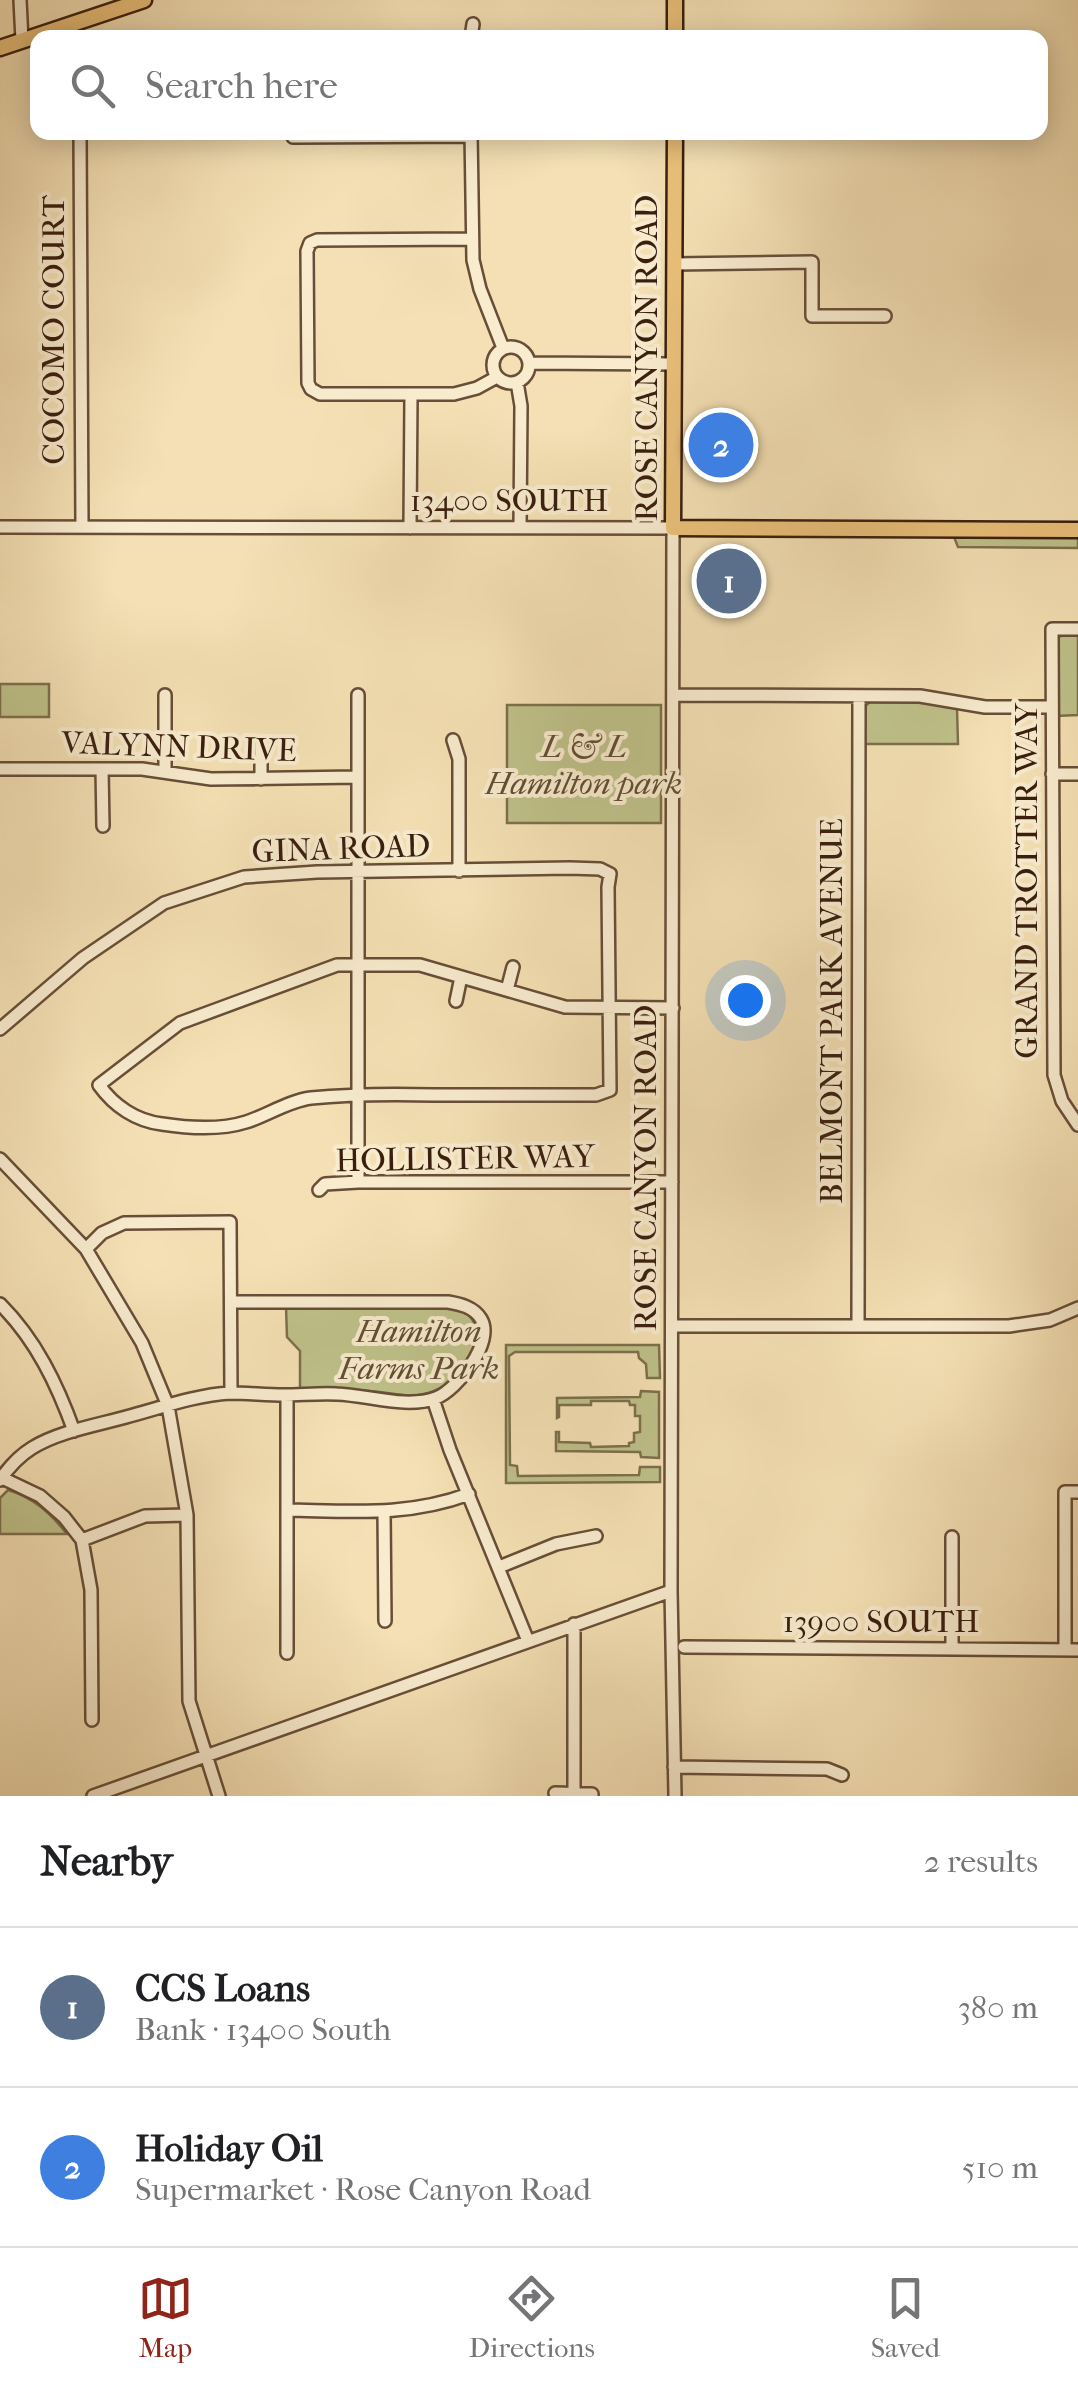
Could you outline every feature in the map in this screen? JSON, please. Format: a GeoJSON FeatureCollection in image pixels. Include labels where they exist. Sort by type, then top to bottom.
{"type":"FeatureCollection","features":[{"type":"Feature","properties":{"kind":"main road"},"geometry":{"type":"LineString","coordinates":[[52,30],[144,0]]}},
{"type":"Feature","properties":{"kind":"main road"},"geometry":{"type":"LineString","coordinates":[[675,0],[675,30]]}},
{"type":"Feature","properties":{"kind":"main road"},"geometry":{"type":"LineString","coordinates":[[0,48],[30,37]]}},
{"type":"Feature","properties":{"kind":"main road","name":"ROSE CANYON ROAD"},"geometry":{"type":"LineString","coordinates":[[673,528],[675,140]]}},
{"type":"Feature","properties":{"kind":"main road","name":"13400 SOUTH"},"geometry":{"type":"LineString","coordinates":[[673,528],[1078,530]]}},
{"type":"Feature","properties":{"kind":"street"},"geometry":{"type":"LineString","coordinates":[[20,0],[22,40]]}},
{"type":"Feature","properties":{"kind":"street","name":"COCOMO COURT"},"geometry":{"type":"LineString","coordinates":[[80,140],[82,527]]}},
{"type":"Feature","properties":{"kind":"street"},"geometry":{"type":"LineString","coordinates":[[471,140],[473,260],[480,290],[503,348]]}},
{"type":"Feature","properties":{"kind":"street"},"geometry":{"type":"LineString","coordinates":[[472,239],[310,243],[307,379],[311,389],[320,394],[411,394],[462,393],[497,376]]}},
{"type":"Feature","properties":{"kind":"street"},"geometry":{"type":"LineString","coordinates":[[674,264],[812,262],[812,316],[885,316]]}},
{"type":"Feature","properties":{"kind":"street"},"geometry":{"type":"LineString","coordinates":[[503,348],[522,350],[529,363],[526,375],[517,382],[504,382],[493,369],[493,361],[503,348]]}},
{"type":"Feature","properties":{"kind":"street"},"geometry":{"type":"LineString","coordinates":[[529,363],[673,364]]}},
{"type":"Feature","properties":{"kind":"street"},"geometry":{"type":"LineString","coordinates":[[517,382],[521,406],[520,528]]}},
{"type":"Feature","properties":{"kind":"street"},"geometry":{"type":"LineString","coordinates":[[410,528],[411,394]]}},
{"type":"Feature","properties":{"kind":"street","name":"13400 SOUTH"},"geometry":{"type":"LineString","coordinates":[[0,527],[673,528]]}},
{"type":"Feature","properties":{"kind":"street","name":"ROSE CANYON ROAD"},"geometry":{"type":"LineString","coordinates":[[673,528],[674,1796]]}},
{"type":"Feature","properties":{"kind":"street","name":"GRAND TROTTER WAY"},"geometry":{"type":"LineString","coordinates":[[1078,630],[1052,630],[1054,1075],[1062,1102],[1078,1125]]}},
{"type":"Feature","properties":{"kind":"street"},"geometry":{"type":"LineString","coordinates":[[165,695],[165,772]]}},
{"type":"Feature","properties":{"kind":"street"},"geometry":{"type":"LineString","coordinates":[[358,695],[358,1182]]}},
{"type":"Feature","properties":{"kind":"street"},"geometry":{"type":"LineString","coordinates":[[673,696],[926,696],[992,708],[1052,707]]}},
{"type":"Feature","properties":{"kind":"street","name":"BELMONT PARK AVENUE"},"geometry":{"type":"LineString","coordinates":[[858,1326],[859,696]]}},
{"type":"Feature","properties":{"kind":"street"},"geometry":{"type":"LineString","coordinates":[[453,740],[459,759],[459,871]]}},
{"type":"Feature","properties":{"kind":"street"},"geometry":{"type":"LineString","coordinates":[[261,745],[261,778]]}},
{"type":"Feature","properties":{"kind":"street"},"geometry":{"type":"LineString","coordinates":[[102,769],[103,826]]}},
{"type":"Feature","properties":{"kind":"street","name":"VALYNN DRIVE"},"geometry":{"type":"LineString","coordinates":[[0,770],[102,769],[201,778],[357,778]]}},
{"type":"Feature","properties":{"kind":"street"},"geometry":{"type":"LineString","coordinates":[[1052,774],[1078,774]]}},
{"type":"Feature","properties":{"kind":"street","name":"GINA ROAD"},"geometry":{"type":"LineString","coordinates":[[3,1019],[164,903],[244,877],[357,872],[600,869],[610,874],[608,1008]]}},
{"type":"Feature","properties":{"kind":"street"},"geometry":{"type":"LineString","coordinates":[[608,1008],[610,1090],[596,1095],[358,1094],[306,1099],[243,1123],[198,1127],[158,1124],[140,1118],[108,1098],[99,1085],[180,1022],[337,964],[420,965],[566,1007],[673,1008]]}},
{"type":"Feature","properties":{"kind":"street"},"geometry":{"type":"LineString","coordinates":[[508,990],[514,967]]}},
{"type":"Feature","properties":{"kind":"street"},"geometry":{"type":"LineString","coordinates":[[456,1000],[461,977]]}},
{"type":"Feature","properties":{"kind":"street"},"geometry":{"type":"LineString","coordinates":[[0,1160],[86,1249],[142,1343],[168,1406],[187,1514],[189,1701],[219,1796]]}},
{"type":"Feature","properties":{"kind":"street","name":"HOLLISTER WAY"},"geometry":{"type":"LineString","coordinates":[[320,1190],[326,1184],[358,1182],[672,1182]]}},
{"type":"Feature","properties":{"kind":"street"},"geometry":{"type":"LineString","coordinates":[[86,1249],[102,1233],[124,1223],[230,1222],[231,1393]]}},
{"type":"Feature","properties":{"kind":"street"},"geometry":{"type":"LineString","coordinates":[[92,1720],[91,1590],[82,1540],[40,1496],[0,1478],[15,1461],[34,1446],[74,1431],[203,1396],[338,1394],[405,1401],[433,1399],[462,1379],[482,1342],[484,1330],[475,1312],[465,1305],[448,1302],[230,1302]]}},
{"type":"Feature","properties":{"kind":"street"},"geometry":{"type":"LineString","coordinates":[[0,1304],[58,1386],[74,1431]]}},
{"type":"Feature","properties":{"kind":"street"},"geometry":{"type":"LineString","coordinates":[[673,1326],[1023,1325],[1050,1320],[1078,1308]]}},
{"type":"Feature","properties":{"kind":"street"},"geometry":{"type":"LineString","coordinates":[[287,1395],[287,1653]]}},
{"type":"Feature","properties":{"kind":"street"},"geometry":{"type":"LineString","coordinates":[[433,1399],[528,1641]]}},
{"type":"Feature","properties":{"kind":"street"},"geometry":{"type":"LineString","coordinates":[[1072,1650],[1065,1492],[1078,1492]]}},
{"type":"Feature","properties":{"kind":"street"},"geometry":{"type":"LineString","coordinates":[[287,1510],[420,1509],[469,1494]]}},
{"type":"Feature","properties":{"kind":"street"},"geometry":{"type":"LineString","coordinates":[[384,1511],[385,1621]]}},
{"type":"Feature","properties":{"kind":"street"},"geometry":{"type":"LineString","coordinates":[[82,1540],[145,1516],[187,1514]]}},
{"type":"Feature","properties":{"kind":"street"},"geometry":{"type":"LineString","coordinates":[[499,1567],[556,1544],[596,1536]]}},
{"type":"Feature","properties":{"kind":"street"},"geometry":{"type":"LineString","coordinates":[[952,1536],[952,1649]]}},
{"type":"Feature","properties":{"kind":"street"},"geometry":{"type":"LineString","coordinates":[[94,1796],[671,1591]]}},
{"type":"Feature","properties":{"kind":"street"},"geometry":{"type":"LineString","coordinates":[[574,1624],[574,1792]]}},
{"type":"Feature","properties":{"kind":"street","name":"13900 SOUTH"},"geometry":{"type":"LineString","coordinates":[[684,1647],[1072,1650]]}},
{"type":"Feature","properties":{"kind":"street"},"geometry":{"type":"LineString","coordinates":[[674,1767],[827,1769],[842,1775]]}},
{"type":"Feature","properties":{"kind":"street"},"geometry":{"type":"LineString","coordinates":[[555,1793],[592,1794]]}},
{"type":"Feature","properties":{"kind":"green space"},"geometry":{"type":"Polygon","coordinates":[[[954,537],[1078,537],[1078,548],[958,547],[954,537]]]}},
{"type":"Feature","properties":{"kind":"green space"},"geometry":{"type":"Polygon","coordinates":[[[1064,635],[1078,635],[1078,715],[1056,716],[1055,644],[1064,635]]]}},
{"type":"Feature","properties":{"kind":"green space"},"geometry":{"type":"Polygon","coordinates":[[[0,684],[49,684],[49,717],[0,717],[0,684]]]}},
{"type":"Feature","properties":{"kind":"green space"},"geometry":{"type":"Polygon","coordinates":[[[870,702],[925,702],[957,708],[958,744],[863,744],[864,707],[870,702]]]}},
{"type":"Feature","properties":{"kind":"green space","name":"L & L Hamilton park"},"geometry":{"type":"Polygon","coordinates":[[[507,705],[661,705],[661,823],[507,823],[507,705]]]}},
{"type":"Feature","properties":{"kind":"green space","name":"Hamilton Farms Park"},"geometry":{"type":"Polygon","coordinates":[[[286,1307],[456,1307],[470,1317],[476,1329],[476,1342],[463,1369],[451,1381],[424,1394],[300,1389],[300,1351],[287,1337],[286,1307]]]}},
{"type":"Feature","properties":{"kind":"green space"},"geometry":{"type":"Polygon","coordinates":[[[506,1345],[659,1345],[660,1378],[647,1378],[646,1364],[638,1352],[515,1352],[509,1356],[510,1465],[517,1466],[518,1476],[639,1475],[640,1467],[660,1467],[660,1482],[506,1483],[506,1345]]]}},
{"type":"Feature","properties":{"kind":"green space"},"geometry":{"type":"Polygon","coordinates":[[[641,1391],[659,1392],[659,1458],[641,1457],[640,1452],[556,1451],[556,1432],[559,1442],[590,1443],[591,1447],[629,1446],[634,1442],[634,1433],[640,1432],[640,1416],[635,1416],[635,1405],[629,1401],[559,1405],[557,1418],[557,1398],[640,1397],[641,1391]]]}},
{"type":"Feature","properties":{"kind":"green space"},"geometry":{"type":"Polygon","coordinates":[[[8,1490],[41,1507],[67,1534],[0,1534],[0,1498],[8,1490]]]}},
{"type":"Feature","properties":{"kind":"place","name":"Holiday Oil"},"geometry":{"type":"Point","coordinates":[721,445]}},
{"type":"Feature","properties":{"kind":"place","name":"CCS Loans"},"geometry":{"type":"Point","coordinates":[729,581]}}]}
